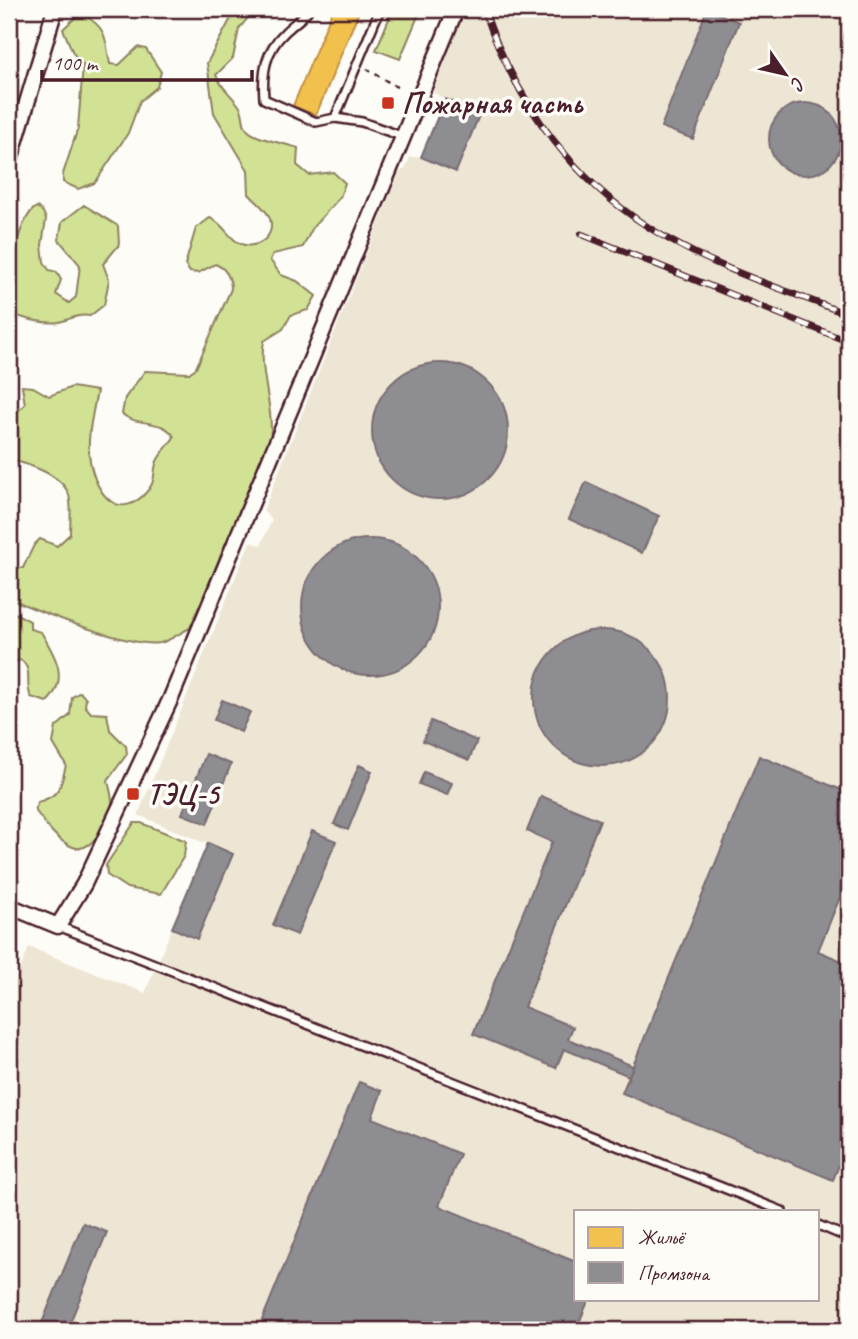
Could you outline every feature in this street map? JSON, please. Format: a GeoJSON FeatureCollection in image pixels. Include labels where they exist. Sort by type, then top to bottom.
{"type":"FeatureCollection","features":[{"type":"Feature","properties":{"kind":"street"},"geometry":{"type":"LineString","coordinates":[[9,163],[55,9]]}},
{"type":"Feature","properties":{"kind":"street"},"geometry":{"type":"LineString","coordinates":[[9,906],[58,926],[84,884],[171,698],[456,9]]}},
{"type":"Feature","properties":{"kind":"lane"},"geometry":{"type":"LineString","coordinates":[[309,9],[284,33],[271,51],[262,72],[264,99],[316,122],[335,118],[362,122],[404,137]]}},
{"type":"Feature","properties":{"kind":"lane"},"geometry":{"type":"LineString","coordinates":[[335,118],[380,9]]}},
{"type":"Feature","properties":{"kind":"lane"},"geometry":{"type":"LineString","coordinates":[[58,926],[779,1210]]}},
{"type":"Feature","properties":{"kind":"lane"},"geometry":{"type":"LineString","coordinates":[[820,1226],[849,1238]]}},
{"type":"Feature","properties":{"kind":"path"},"geometry":{"type":"LineString","coordinates":[[358,64],[400,89]]}},
{"type":"Feature","properties":{"kind":"path"},"geometry":{"type":"LineString","coordinates":[[9,877],[20,881]]}},
{"type":"Feature","properties":{"kind":"shaded area"},"geometry":{"type":"Polygon","coordinates":[[[464,9],[849,9],[849,1330],[9,1330],[9,997],[29,947],[145,993],[207,844],[138,815],[250,542],[261,545],[272,520],[263,511],[399,172],[405,169],[410,157],[421,157],[445,99],[434,93],[432,84],[464,9]]]}},
{"type":"Feature","properties":{"kind":"green space"},"geometry":{"type":"Polygon","coordinates":[[[236,9],[255,9],[239,29],[233,58],[216,75],[240,107],[246,128],[262,138],[298,148],[297,165],[309,175],[333,172],[345,183],[340,197],[313,227],[303,247],[273,254],[270,260],[281,275],[297,281],[316,296],[308,310],[291,315],[283,329],[264,341],[263,365],[270,416],[270,440],[190,628],[164,642],[146,643],[84,627],[9,598],[9,568],[23,568],[34,545],[40,539],[57,546],[70,534],[71,509],[69,495],[59,481],[43,471],[9,459],[9,417],[25,404],[22,386],[33,387],[49,396],[72,387],[97,391],[89,444],[90,461],[98,485],[111,501],[119,505],[128,505],[138,500],[151,486],[157,461],[174,437],[164,427],[122,414],[125,398],[145,371],[189,373],[196,368],[231,289],[227,274],[219,266],[215,264],[198,273],[190,272],[185,265],[196,228],[210,218],[245,245],[263,241],[270,232],[267,212],[249,194],[248,170],[214,113],[207,63],[236,9]]]}},
{"type":"Feature","properties":{"kind":"green space"},"geometry":{"type":"Polygon","coordinates":[[[393,9],[421,9],[400,59],[376,50],[393,9]]]}},
{"type":"Feature","properties":{"kind":"green space"},"geometry":{"type":"Polygon","coordinates":[[[84,15],[101,30],[110,64],[119,65],[138,47],[146,49],[161,72],[157,87],[140,101],[128,133],[95,183],[78,189],[63,182],[63,174],[78,128],[83,65],[73,53],[63,29],[76,17],[84,15]]]}},
{"type":"Feature","properties":{"kind":"green space"},"geometry":{"type":"Polygon","coordinates":[[[84,205],[118,226],[119,245],[103,264],[109,280],[104,305],[90,316],[77,316],[59,322],[35,321],[16,315],[9,304],[10,275],[18,240],[30,213],[37,207],[43,212],[46,219],[42,245],[44,262],[49,270],[57,272],[61,280],[56,294],[69,303],[76,297],[80,265],[59,240],[62,222],[84,205]]]}},
{"type":"Feature","properties":{"kind":"green space"},"geometry":{"type":"Polygon","coordinates":[[[9,610],[30,621],[30,629],[41,632],[55,658],[58,685],[47,702],[31,697],[25,664],[21,660],[9,663],[9,610]]]}},
{"type":"Feature","properties":{"kind":"green space"},"geometry":{"type":"Polygon","coordinates":[[[80,692],[91,713],[107,714],[110,730],[126,746],[127,754],[108,780],[112,802],[100,833],[80,848],[62,841],[35,810],[38,802],[51,797],[61,784],[66,765],[53,743],[56,727],[70,715],[72,697],[80,692]]]}},
{"type":"Feature","properties":{"kind":"green space"},"geometry":{"type":"Polygon","coordinates":[[[134,823],[141,823],[186,841],[184,856],[161,894],[127,888],[107,875],[106,865],[134,823]]]}},
{"type":"Feature","properties":{"kind":"building: Жильё"},"geometry":{"type":"Polygon","coordinates":[[[333,9],[360,9],[316,115],[293,106],[333,9]]]}},
{"type":"Feature","properties":{"kind":"building: Промзона"},"geometry":{"type":"Polygon","coordinates":[[[9,9],[16,9],[9,35],[9,9]]]}},
{"type":"Feature","properties":{"kind":"building: Промзона"},"geometry":{"type":"Polygon","coordinates":[[[707,9],[739,22],[693,139],[661,127],[707,9]]]}},
{"type":"Feature","properties":{"kind":"building: Промзона"},"geometry":{"type":"Polygon","coordinates":[[[445,99],[480,113],[456,172],[421,157],[445,99]]]}},
{"type":"Feature","properties":{"kind":"building: Промзона"},"geometry":{"type":"Polygon","coordinates":[[[805,103],[819,106],[831,113],[838,125],[841,139],[838,153],[831,165],[819,172],[805,175],[791,172],[779,165],[772,153],[769,139],[772,125],[779,113],[791,106],[805,103]]]}},
{"type":"Feature","properties":{"kind":"building: Промзона"},"geometry":{"type":"Polygon","coordinates":[[[440,363],[466,369],[488,383],[502,405],[508,431],[502,457],[488,479],[466,493],[440,499],[414,493],[392,479],[378,457],[372,431],[378,405],[392,383],[414,369],[440,363]]]}},
{"type":"Feature","properties":{"kind":"building: Промзона"},"geometry":{"type":"Polygon","coordinates":[[[586,482],[659,516],[642,553],[569,519],[586,482]]]}},
{"type":"Feature","properties":{"kind":"building: Промзона"},"geometry":{"type":"Polygon","coordinates":[[[370,539],[396,545],[418,559],[432,581],[438,607],[432,633],[418,655],[396,669],[370,675],[344,669],[322,655],[308,633],[302,607],[308,581],[322,559],[344,545],[370,539]]]}},
{"type":"Feature","properties":{"kind":"building: Промзона"},"geometry":{"type":"Polygon","coordinates":[[[602,630],[628,636],[650,650],[664,672],[670,698],[664,724],[650,746],[628,760],[602,766],[576,760],[554,746],[540,724],[534,698],[540,672],[554,650],[576,636],[602,630]]]}},
{"type":"Feature","properties":{"kind":"building: Промзона"},"geometry":{"type":"Polygon","coordinates":[[[222,700],[250,712],[241,732],[214,720],[222,700]]]}},
{"type":"Feature","properties":{"kind":"building: Промзона"},"geometry":{"type":"Polygon","coordinates":[[[431,721],[477,741],[469,760],[423,741],[431,721]]]}},
{"type":"Feature","properties":{"kind":"building: Промзона"},"geometry":{"type":"Polygon","coordinates":[[[206,754],[231,764],[207,824],[182,814],[206,754]]]}},
{"type":"Feature","properties":{"kind":"building: Промзона"},"geometry":{"type":"Polygon","coordinates":[[[759,756],[849,793],[849,875],[818,951],[849,964],[849,1141],[833,1180],[622,1093],[759,756]]]}},
{"type":"Feature","properties":{"kind":"building: Промзона"},"geometry":{"type":"Polygon","coordinates":[[[359,765],[372,771],[348,830],[334,824],[359,765]]]}},
{"type":"Feature","properties":{"kind":"building: Промзона"},"geometry":{"type":"Polygon","coordinates":[[[424,772],[452,783],[447,795],[419,784],[424,772]]]}},
{"type":"Feature","properties":{"kind":"building: Промзона"},"geometry":{"type":"Polygon","coordinates":[[[541,796],[600,820],[524,1007],[573,1027],[568,1039],[633,1066],[629,1076],[564,1049],[556,1068],[473,1034],[552,842],[527,831],[541,796]]]}},
{"type":"Feature","properties":{"kind":"building: Промзона"},"geometry":{"type":"Polygon","coordinates":[[[312,831],[336,841],[297,935],[273,925],[312,831]]]}},
{"type":"Feature","properties":{"kind":"building: Промзона"},"geometry":{"type":"Polygon","coordinates":[[[208,843],[233,854],[197,939],[172,928],[208,843]]]}},
{"type":"Feature","properties":{"kind":"building: Промзона"},"geometry":{"type":"Polygon","coordinates":[[[359,1082],[382,1091],[372,1118],[460,1154],[439,1206],[574,1261],[574,1300],[589,1300],[576,1330],[258,1330],[359,1082]]]}},
{"type":"Feature","properties":{"kind":"building: Промзона"},"geometry":{"type":"Polygon","coordinates":[[[83,1223],[107,1232],[67,1330],[39,1330],[83,1223]]]}},
{"type":"Feature","properties":{"kind":"railway"},"geometry":{"type":"LineString","coordinates":[[484,9],[509,69],[525,98],[563,151],[609,198],[659,234],[685,248],[739,273],[849,315]]}},
{"type":"Feature","properties":{"kind":"railway"},"geometry":{"type":"LineString","coordinates":[[581,234],[849,342]]}},
{"type":"Feature","properties":{"kind":"place","name":"Пожарная часть"},"geometry":{"type":"Point","coordinates":[388,103]}},
{"type":"Feature","properties":{"kind":"place","name":"ТЭЦ-5"},"geometry":{"type":"Point","coordinates":[133,794]}}]}
